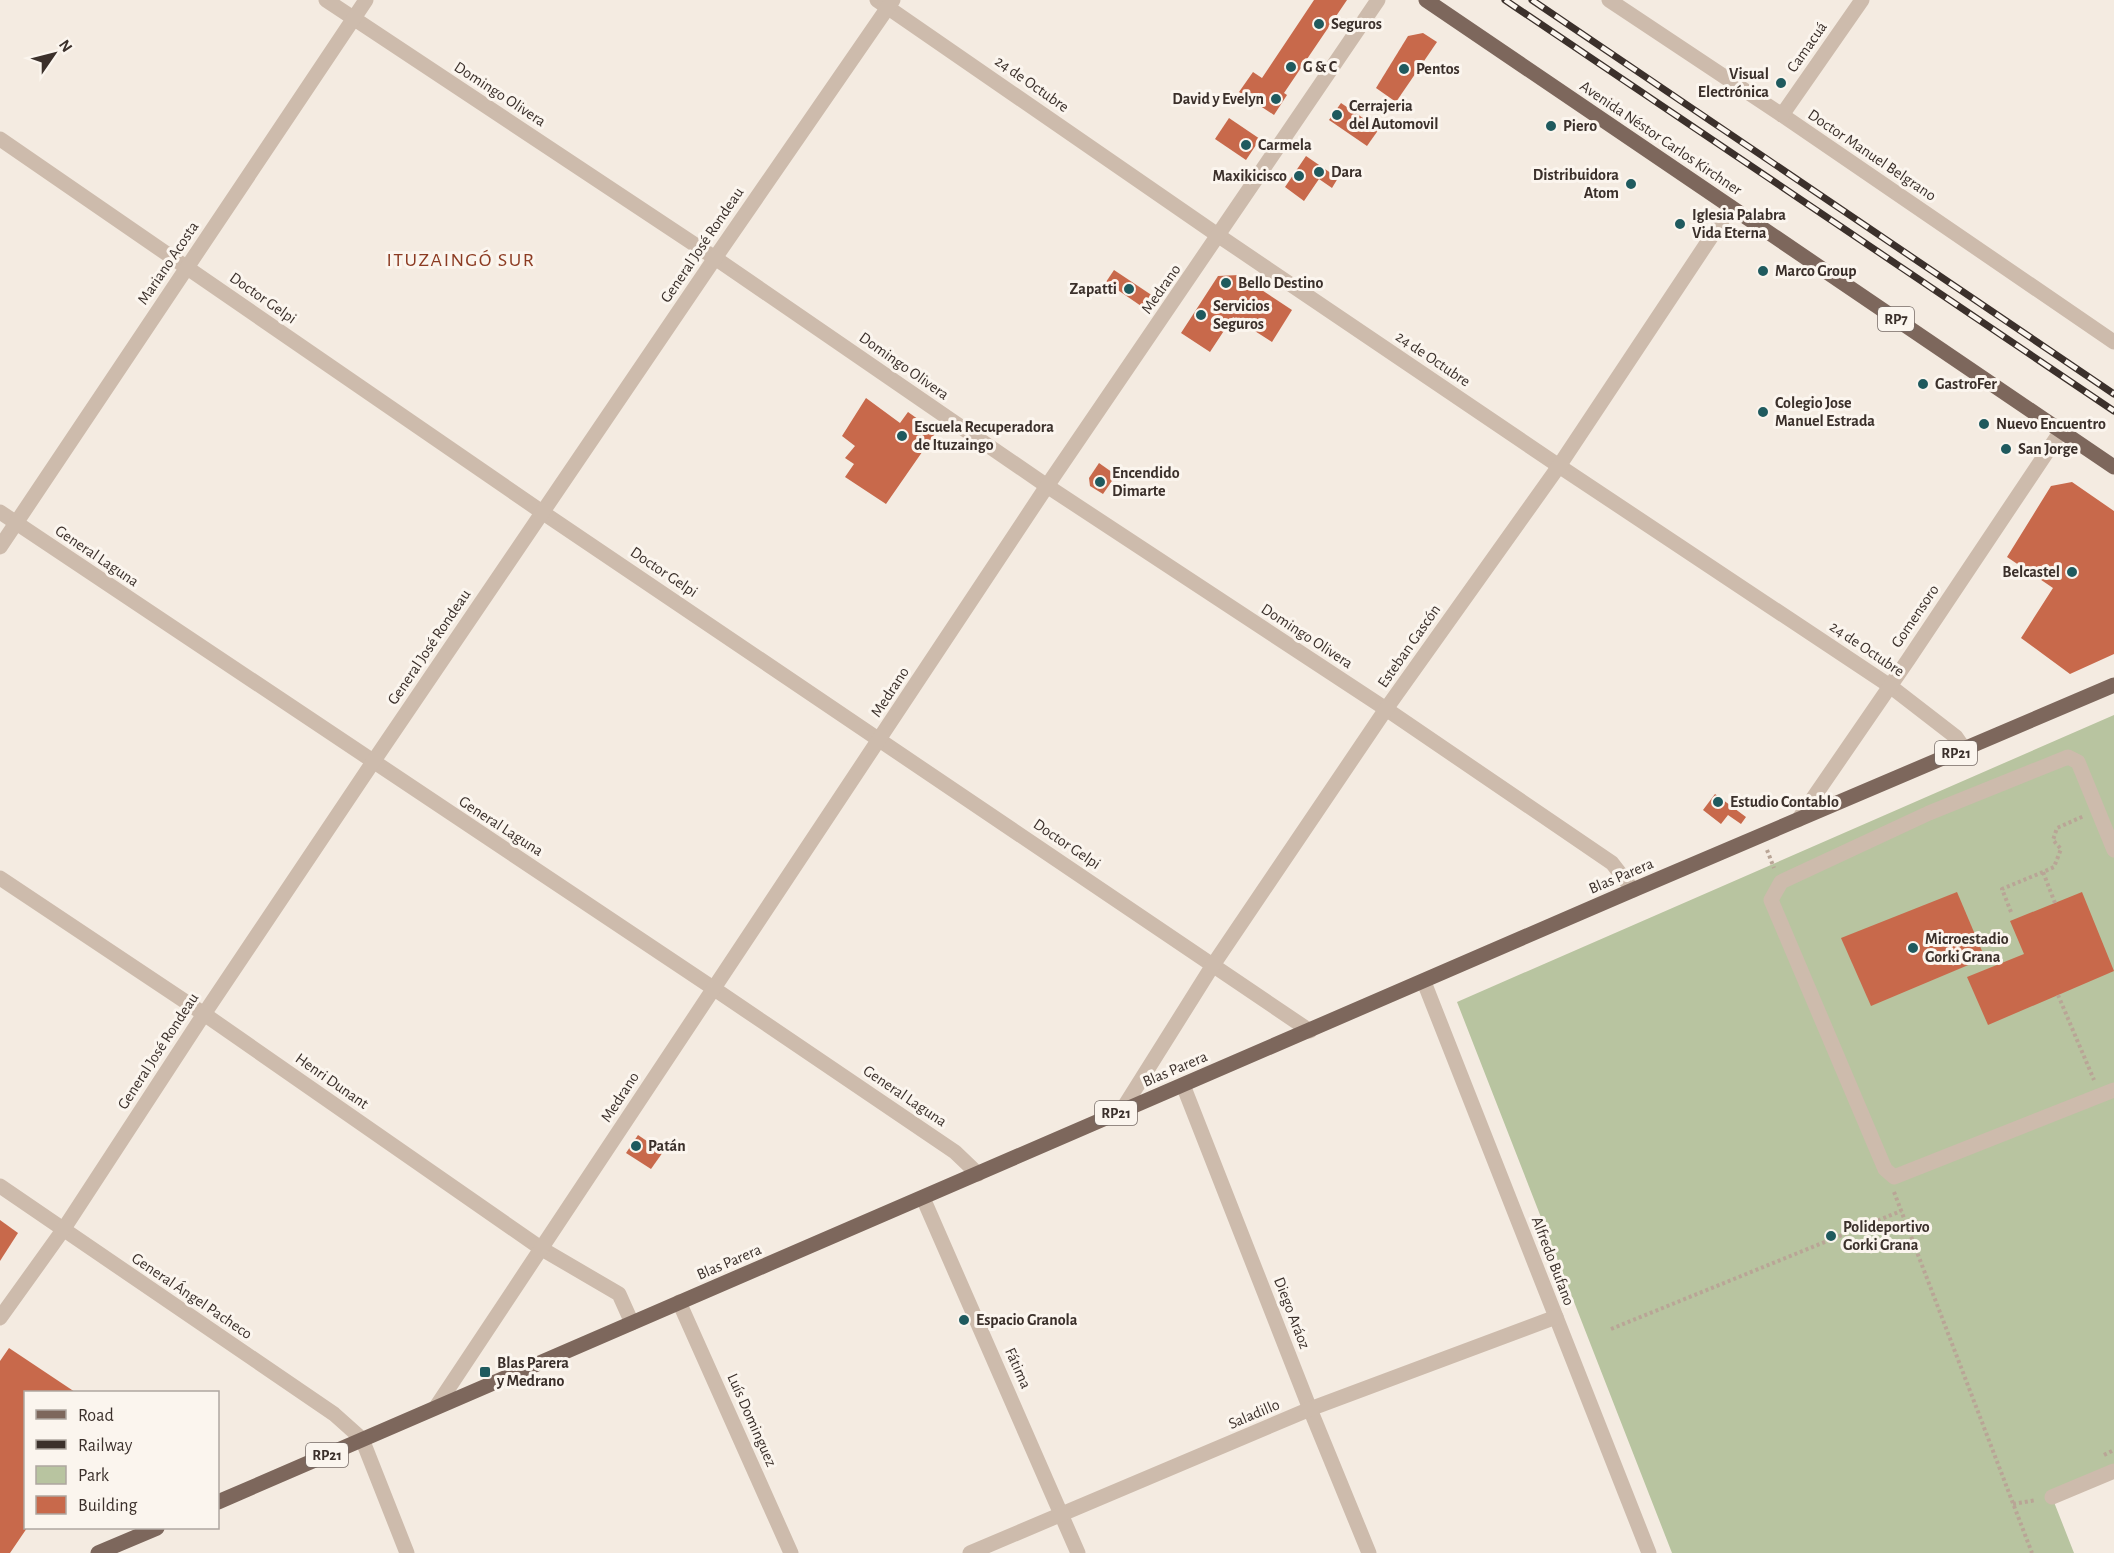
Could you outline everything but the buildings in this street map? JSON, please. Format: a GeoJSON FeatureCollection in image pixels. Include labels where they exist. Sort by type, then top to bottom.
{"type":"FeatureCollection","features":[{"type":"Feature","properties":{"kind":"main road","name":"Avenida Néstor Carlos Kirchner"},"geometry":{"type":"LineString","coordinates":[[1426,0],[2114,467]]}},
{"type":"Feature","properties":{"kind":"main road","name":"Blas Parera"},"geometry":{"type":"LineString","coordinates":[[219,1502],[1122,1110],[2114,685]]}},
{"type":"Feature","properties":{"kind":"main road"},"geometry":{"type":"LineString","coordinates":[[98,1553],[152,1529]]}},
{"type":"Feature","properties":{"kind":"street","name":"Domingo Olivera"},"geometry":{"type":"LineString","coordinates":[[326,0],[716,258],[1047,486],[1386,709],[1612,863],[1633,890]]}},
{"type":"Feature","properties":{"kind":"street","name":"Mariano Acosta"},"geometry":{"type":"LineString","coordinates":[[0,547],[366,0]]}},
{"type":"Feature","properties":{"kind":"street","name":"Medrano"},"geometry":{"type":"LineString","coordinates":[[436,1407],[713,988],[881,740],[1047,486],[1378,0]]}},
{"type":"Feature","properties":{"kind":"street","name":"Doctor Manuel Belgrano"},"geometry":{"type":"LineString","coordinates":[[1609,0],[2114,342]]}},
{"type":"Feature","properties":{"kind":"street","name":"Camacuá"},"geometry":{"type":"LineString","coordinates":[[1782,115],[1862,0]]}},
{"type":"Feature","properties":{"kind":"street","name":"24 de Octubre"},"geometry":{"type":"LineString","coordinates":[[887,2],[1219,236],[1558,466],[1890,686],[1956,737],[1965,750]]}},
{"type":"Feature","properties":{"kind":"street","name":"General José Rondeau"},"geometry":{"type":"LineString","coordinates":[[0,1318],[63,1230],[372,762],[716,258],[887,2]]}},
{"type":"Feature","properties":{"kind":"street","name":"Doctor Gelpi"},"geometry":{"type":"LineString","coordinates":[[0,139],[542,512],[1310,1031]]}},
{"type":"Feature","properties":{"kind":"street","name":"Esteban Gascón"},"geometry":{"type":"LineString","coordinates":[[1122,1110],[1213,965],[1386,709],[1558,466],[1731,207]]}},
{"type":"Feature","properties":{"kind":"street","name":"Gomensoro"},"geometry":{"type":"LineString","coordinates":[[1798,820],[2061,431]]}},
{"type":"Feature","properties":{"kind":"street","name":"General Laguna"},"geometry":{"type":"LineString","coordinates":[[0,512],[713,988],[955,1152],[978,1174]]}},
{"type":"Feature","properties":{"kind":"street"},"geometry":{"type":"LineString","coordinates":[[2107,1093],[1894,1177],[1885,1169],[1771,900],[1780,882],[1929,813],[2068,757],[2078,762],[2114,850]]}},
{"type":"Feature","properties":{"kind":"street","name":"Henri Dunant"},"geometry":{"type":"LineString","coordinates":[[0,878],[204,1014],[542,1249],[619,1294],[632,1323]]}},
{"type":"Feature","properties":{"kind":"street","name":"Alfredo Bufano"},"geometry":{"type":"LineString","coordinates":[[1424,982],[1649,1553]]}},
{"type":"Feature","properties":{"kind":"street","name":"Diego Aráoz"},"geometry":{"type":"LineString","coordinates":[[1183,1085],[1369,1553]]}},
{"type":"Feature","properties":{"kind":"street","name":"General Ángel Pacheco"},"geometry":{"type":"LineString","coordinates":[[0,1186],[334,1414],[362,1439]]}},
{"type":"Feature","properties":{"kind":"street","name":"Fátima"},"geometry":{"type":"LineString","coordinates":[[923,1198],[1078,1553]]}},
{"type":"Feature","properties":{"kind":"street","name":"Luís Dominguez"},"geometry":{"type":"LineString","coordinates":[[680,1302],[791,1553]]}},
{"type":"Feature","properties":{"kind":"street","name":"Saladillo"},"geometry":{"type":"LineString","coordinates":[[970,1553],[1310,1409],[1556,1317]]}},
{"type":"Feature","properties":{"kind":"street"},"geometry":{"type":"LineString","coordinates":[[362,1439],[407,1553]]}},
{"type":"Feature","properties":{"kind":"street"},"geometry":{"type":"LineString","coordinates":[[2052,1497],[2114,1471]]}},
{"type":"Feature","properties":{"kind":"path"},"geometry":{"type":"LineString","coordinates":[[2012,912],[2001,889],[2054,867],[2061,849],[2053,840],[2056,828],[2098,810]]}},
{"type":"Feature","properties":{"kind":"path"},"geometry":{"type":"LineString","coordinates":[[1761,837],[1780,882]]}},
{"type":"Feature","properties":{"kind":"path"},"geometry":{"type":"LineString","coordinates":[[2043,872],[2055,903]]}},
{"type":"Feature","properties":{"kind":"path"},"geometry":{"type":"LineString","coordinates":[[2058,995],[2107,1093]]}},
{"type":"Feature","properties":{"kind":"path"},"geometry":{"type":"LineString","coordinates":[[1885,1169],[2032,1553]]}},
{"type":"Feature","properties":{"kind":"path"},"geometry":{"type":"LineString","coordinates":[[1611,1329],[1901,1211]]}},
{"type":"Feature","properties":{"kind":"green space","name":"Polideportivo Gorki Grana"},"geometry":{"type":"Polygon","coordinates":[[[2114,715],[2114,1471],[2052,1497],[2074,1553],[1672,1553],[1457,1002],[2114,715]]]}},
{"type":"Feature","properties":{"kind":"railway"},"geometry":{"type":"LineString","coordinates":[[1505,0],[2114,411]]}},
{"type":"Feature","properties":{"kind":"railway"},"geometry":{"type":"LineString","coordinates":[[1532,0],[2114,394]]}},
{"type":"Feature","properties":{"kind":"place","name":"Seguros"},"geometry":{"type":"Point","coordinates":[1319,24]}},
{"type":"Feature","properties":{"kind":"place","name":"G & C"},"geometry":{"type":"Point","coordinates":[1291,67]}},
{"type":"Feature","properties":{"kind":"place","name":"Pentos"},"geometry":{"type":"Point","coordinates":[1404,69]}},
{"type":"Feature","properties":{"kind":"place","name":"Visual Electrónica"},"geometry":{"type":"Point","coordinates":[1781,83]}},
{"type":"Feature","properties":{"kind":"place","name":"David y Evelyn"},"geometry":{"type":"Point","coordinates":[1276,99]}},
{"type":"Feature","properties":{"kind":"place","name":"Cerrajeria del Automovil"},"geometry":{"type":"Point","coordinates":[1337,115]}},
{"type":"Feature","properties":{"kind":"place","name":"Piero"},"geometry":{"type":"Point","coordinates":[1551,126]}},
{"type":"Feature","properties":{"kind":"place","name":"Carmela"},"geometry":{"type":"Point","coordinates":[1246,145]}},
{"type":"Feature","properties":{"kind":"place","name":"Dara"},"geometry":{"type":"Point","coordinates":[1319,172]}},
{"type":"Feature","properties":{"kind":"place","name":"Maxikicisco"},"geometry":{"type":"Point","coordinates":[1299,176]}},
{"type":"Feature","properties":{"kind":"place","name":"Distribuidora Atom"},"geometry":{"type":"Point","coordinates":[1631,184]}},
{"type":"Feature","properties":{"kind":"place","name":"Iglesia Palabra Vida Eterna"},"geometry":{"type":"Point","coordinates":[1680,224]}},
{"type":"Feature","properties":{"kind":"place","name":"Marco Group"},"geometry":{"type":"Point","coordinates":[1763,271]}},
{"type":"Feature","properties":{"kind":"place","name":"Bello Destino"},"geometry":{"type":"Point","coordinates":[1226,283]}},
{"type":"Feature","properties":{"kind":"place","name":"Zapatti"},"geometry":{"type":"Point","coordinates":[1129,289]}},
{"type":"Feature","properties":{"kind":"place","name":"Servicios Seguros"},"geometry":{"type":"Point","coordinates":[1201,315]}},
{"type":"Feature","properties":{"kind":"place","name":"GastroFer"},"geometry":{"type":"Point","coordinates":[1923,384]}},
{"type":"Feature","properties":{"kind":"place","name":"Colegio Jose Manuel Estrada"},"geometry":{"type":"Point","coordinates":[1763,412]}},
{"type":"Feature","properties":{"kind":"place","name":"Nuevo Encuentro"},"geometry":{"type":"Point","coordinates":[1984,424]}},
{"type":"Feature","properties":{"kind":"place","name":"Escuela Recuperadora de Ituzaingo"},"geometry":{"type":"Point","coordinates":[902,436]}},
{"type":"Feature","properties":{"kind":"place","name":"San Jorge"},"geometry":{"type":"Point","coordinates":[2006,449]}},
{"type":"Feature","properties":{"kind":"place","name":"Encendido Dimarte"},"geometry":{"type":"Point","coordinates":[1100,482]}},
{"type":"Feature","properties":{"kind":"place","name":"Belcastel"},"geometry":{"type":"Point","coordinates":[2072,572]}},
{"type":"Feature","properties":{"kind":"place","name":"Estudio Contablo"},"geometry":{"type":"Point","coordinates":[1718,802]}},
{"type":"Feature","properties":{"kind":"place","name":"Microestadio Gorki Grana"},"geometry":{"type":"Point","coordinates":[1913,948]}},
{"type":"Feature","properties":{"kind":"place","name":"Patán"},"geometry":{"type":"Point","coordinates":[636,1146]}},
{"type":"Feature","properties":{"kind":"place","name":"Polideportivo Gorki Grana"},"geometry":{"type":"Point","coordinates":[1831,1236]}},
{"type":"Feature","properties":{"kind":"place","name":"Espacio Granola"},"geometry":{"type":"Point","coordinates":[964,1320]}},
{"type":"Feature","properties":{"kind":"place","name":"Blas Parera y Medrano"},"geometry":{"type":"Point","coordinates":[485,1372]}},
{"type":"Feature","properties":{"kind":"district","name":"ITUZAINGÓ SUR"},"geometry":{"type":"Point","coordinates":[461,260]}}]}
